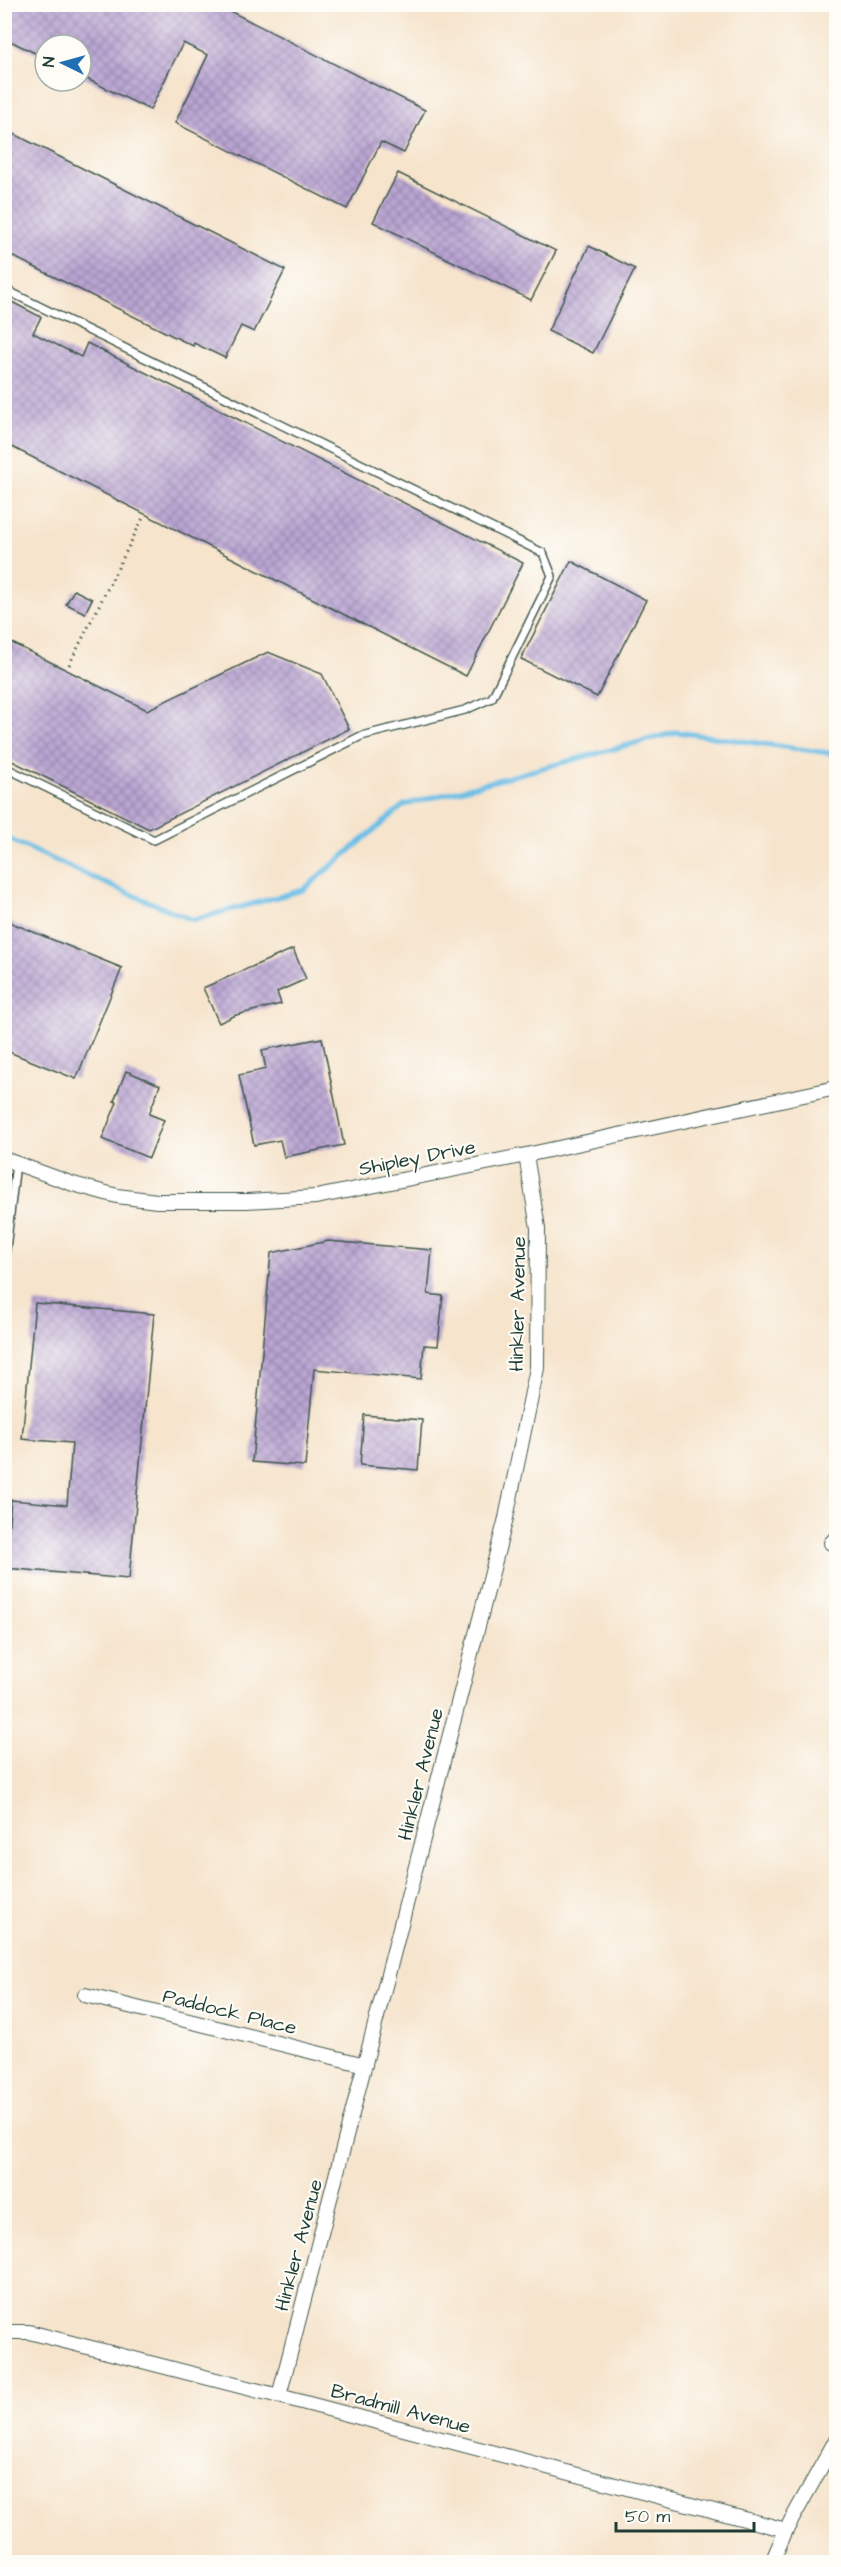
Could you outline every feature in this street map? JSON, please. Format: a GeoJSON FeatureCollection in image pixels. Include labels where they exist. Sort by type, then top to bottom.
{"type":"FeatureCollection","features":[{"type":"Feature","properties":{"kind":"street","name":"Shipley Drive"},"geometry":{"type":"LineString","coordinates":[[10,1161],[74,1184],[117,1196],[157,1201],[247,1201],[316,1197],[837,1088]]}},
{"type":"Feature","properties":{"kind":"street","name":"Hinkler Avenue"},"geometry":{"type":"LineString","coordinates":[[279,2396],[506,1518],[537,1368],[538,1228],[525,1155]]}},
{"type":"Feature","properties":{"kind":"street","name":"Paddock Place"},"geometry":{"type":"LineString","coordinates":[[85,1995],[365,2065]]}},
{"type":"Feature","properties":{"kind":"street","name":"Bradmill Avenue"},"geometry":{"type":"LineString","coordinates":[[4,2332],[29,2332],[786,2529]]}},
{"type":"Feature","properties":{"kind":"street"},"geometry":{"type":"LineString","coordinates":[[772,2562],[786,2529],[837,2440]]}},
{"type":"Feature","properties":{"kind":"lane"},"geometry":{"type":"LineString","coordinates":[[4,289],[543,553],[552,576],[492,698],[465,710],[362,736],[153,840],[4,767]]}},
{"type":"Feature","properties":{"kind":"lane"},"geometry":{"type":"LineString","coordinates":[[4,1266],[10,1161]]}},
{"type":"Feature","properties":{"kind":"path"},"geometry":{"type":"LineString","coordinates":[[69,665],[143,518]]}},
{"type":"Feature","properties":{"kind":"building"},"geometry":{"type":"Polygon","coordinates":[[[4,4],[216,4],[425,110],[404,153],[381,142],[347,209],[175,123],[208,55],[183,43],[150,110],[93,82],[93,33],[33,33],[33,52],[4,38],[4,4]]]}},
{"type":"Feature","properties":{"kind":"building"},"geometry":{"type":"Polygon","coordinates":[[[4,129],[285,270],[254,332],[241,326],[225,358],[194,343],[193,346],[4,252],[4,129]]]}},
{"type":"Feature","properties":{"kind":"building"},"geometry":{"type":"Polygon","coordinates":[[[398,173],[556,251],[531,300],[373,222],[398,173]]]}},
{"type":"Feature","properties":{"kind":"building"},"geometry":{"type":"Polygon","coordinates":[[[589,246],[635,269],[593,353],[548,331],[589,246]]]}},
{"type":"Feature","properties":{"kind":"building"},"geometry":{"type":"Polygon","coordinates":[[[4,298],[41,317],[33,333],[81,357],[87,343],[523,563],[466,676],[4,443],[4,298]]]}},
{"type":"Feature","properties":{"kind":"building"},"geometry":{"type":"Polygon","coordinates":[[[571,561],[646,600],[597,697],[521,659],[571,561]]]}},
{"type":"Feature","properties":{"kind":"building"},"geometry":{"type":"Polygon","coordinates":[[[74,590],[92,599],[85,613],[66,604],[74,590]]]}},
{"type":"Feature","properties":{"kind":"building"},"geometry":{"type":"Polygon","coordinates":[[[4,639],[147,710],[268,652],[322,674],[349,729],[149,829],[4,757],[4,639]]]}},
{"type":"Feature","properties":{"kind":"building"},"geometry":{"type":"Polygon","coordinates":[[[4,920],[122,968],[76,1079],[4,1050],[4,920]]]}},
{"type":"Feature","properties":{"kind":"building"},"geometry":{"type":"Polygon","coordinates":[[[293,949],[306,979],[277,992],[281,1004],[236,1015],[219,1023],[203,988],[293,949]]]}},
{"type":"Feature","properties":{"kind":"building"},"geometry":{"type":"Polygon","coordinates":[[[322,1038],[344,1145],[284,1157],[280,1140],[254,1145],[239,1075],[266,1069],[262,1050],[322,1038]]]}},
{"type":"Feature","properties":{"kind":"building"},"geometry":{"type":"Polygon","coordinates":[[[126,1071],[160,1085],[149,1114],[164,1120],[149,1158],[102,1139],[117,1102],[114,1101],[126,1071]]]}},
{"type":"Feature","properties":{"kind":"building"},"geometry":{"type":"Polygon","coordinates":[[[328,1241],[432,1250],[428,1294],[443,1296],[438,1346],[424,1345],[421,1379],[314,1369],[305,1466],[252,1462],[271,1253],[328,1241]]]}},
{"type":"Feature","properties":{"kind":"building"},"geometry":{"type":"Polygon","coordinates":[[[35,1303],[154,1314],[129,1579],[5,1568],[11,1500],[67,1505],[72,1443],[22,1439],[35,1303]]]}},
{"type":"Feature","properties":{"kind":"building"},"geometry":{"type":"Polygon","coordinates":[[[364,1415],[422,1420],[418,1470],[360,1465],[364,1415]]]}},
{"type":"Feature","properties":{"kind":"waterway"},"geometry":{"type":"LineString","coordinates":[[4,837],[193,920],[303,890],[404,805],[677,732],[836,754]]}}]}
